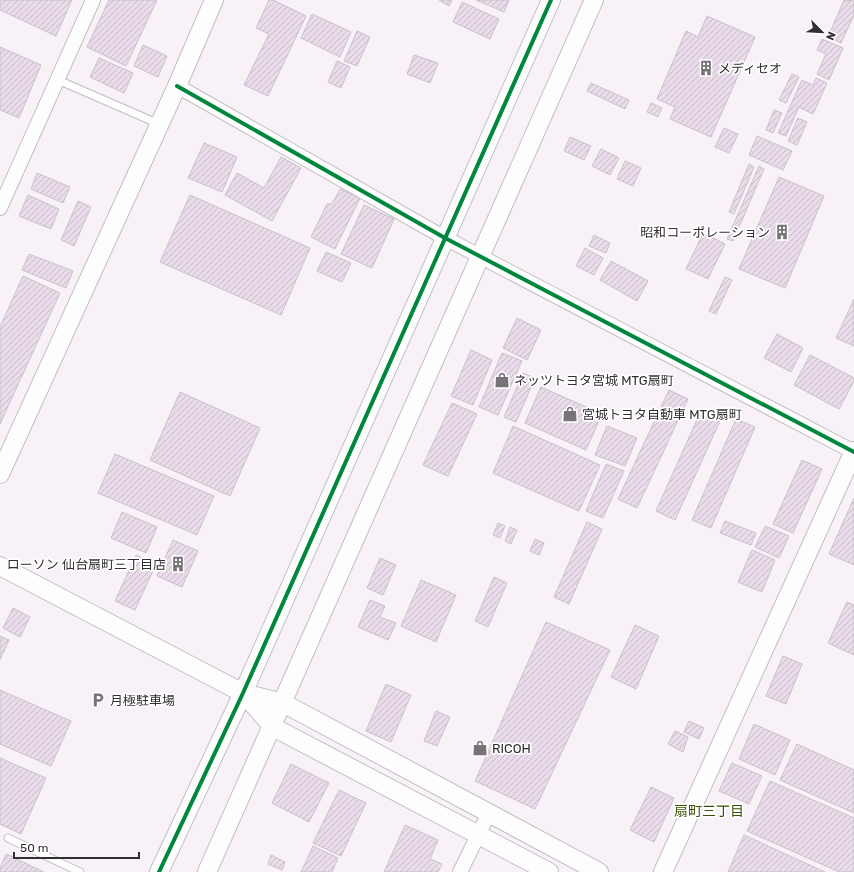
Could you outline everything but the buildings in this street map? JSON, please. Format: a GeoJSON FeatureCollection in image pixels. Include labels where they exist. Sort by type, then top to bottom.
{"type":"FeatureCollection","features":[{"type":"Feature","properties":{"kind":"street"},"geometry":{"type":"LineString","coordinates":[[0,208],[93,0]]}},
{"type":"Feature","properties":{"kind":"street"},"geometry":{"type":"LineString","coordinates":[[0,474],[177,86],[214,0]]}},
{"type":"Feature","properties":{"kind":"street"},"geometry":{"type":"LineString","coordinates":[[159,872],[243,693],[551,0]]}},
{"type":"Feature","properties":{"kind":"street"},"geometry":{"type":"LineString","coordinates":[[207,872],[273,727],[594,0]]}},
{"type":"Feature","properties":{"kind":"street"},"geometry":{"type":"LineString","coordinates":[[177,86],[445,238],[854,452],[663,872]]}},
{"type":"Feature","properties":{"kind":"street"},"geometry":{"type":"LineString","coordinates":[[0,566],[243,693],[283,703],[599,872]]}},
{"type":"Feature","properties":{"kind":"street"},"geometry":{"type":"LineString","coordinates":[[243,693],[273,727],[549,872]]}},
{"type":"Feature","properties":{"kind":"street"},"geometry":{"type":"LineString","coordinates":[[460,872],[489,813]]}},
{"type":"Feature","properties":{"kind":"lane"},"geometry":{"type":"LineString","coordinates":[[58,80],[159,124]]}},
{"type":"Feature","properties":{"kind":"lane"},"geometry":{"type":"LineString","coordinates":[[8,838],[80,872]]}},
{"type":"Feature","properties":{"kind":"cycle path"},"geometry":{"type":"LineString","coordinates":[[159,872],[243,693],[551,0]]}},
{"type":"Feature","properties":{"kind":"cycle path"},"geometry":{"type":"LineString","coordinates":[[177,86],[445,238],[854,452]]}},
{"type":"Feature","properties":{"kind":"place","name":"メディセオ"},"geometry":{"type":"Point","coordinates":[706,68]}},
{"type":"Feature","properties":{"kind":"place","name":"昭和コーポレーション"},"geometry":{"type":"Point","coordinates":[782,232]}},
{"type":"Feature","properties":{"kind":"place","name":"ネッツトヨタ宮城 MTG扇町"},"geometry":{"type":"Point","coordinates":[502,380]}},
{"type":"Feature","properties":{"kind":"place","name":"宮城トヨタ自動車 MTG扇町"},"geometry":{"type":"Point","coordinates":[570,414]}},
{"type":"Feature","properties":{"kind":"place","name":"ローソン 仙台扇町三丁目店"},"geometry":{"type":"Point","coordinates":[178,564]}},
{"type":"Feature","properties":{"kind":"place","name":"月極駐車場"},"geometry":{"type":"Point","coordinates":[98,700]}},
{"type":"Feature","properties":{"kind":"place","name":"RICOH"},"geometry":{"type":"Point","coordinates":[480,748]}},
{"type":"Feature","properties":{"kind":"district","name":"扇町三丁目"},"geometry":{"type":"Point","coordinates":[709,811]}}]}
